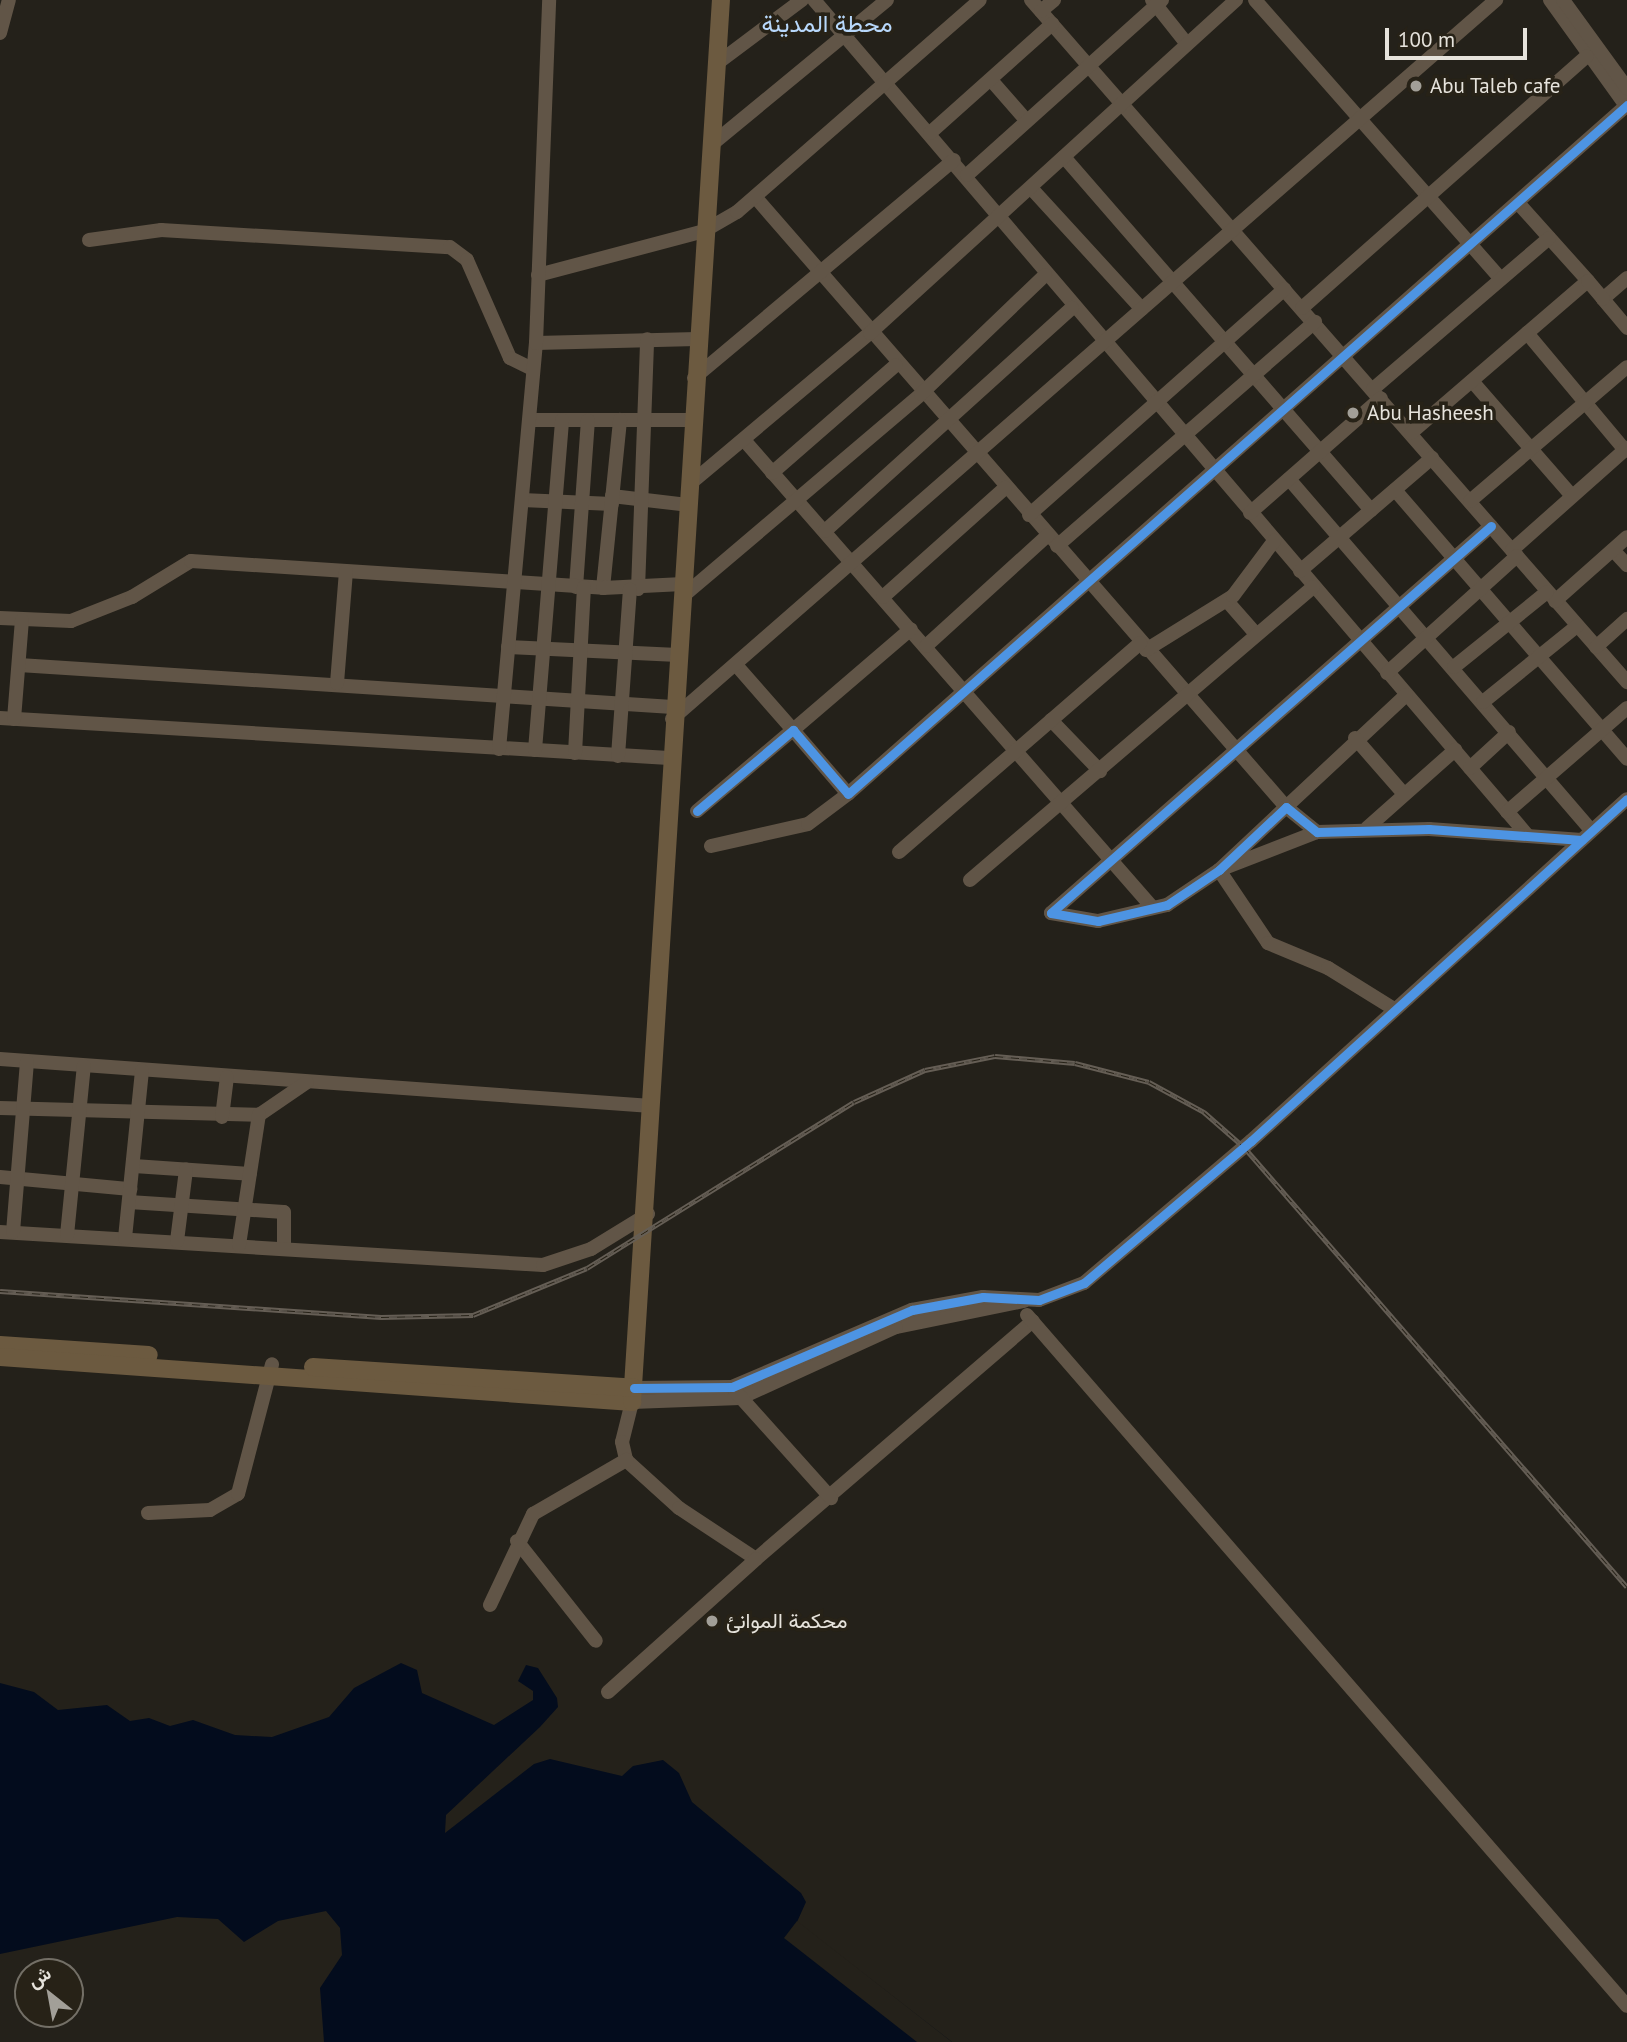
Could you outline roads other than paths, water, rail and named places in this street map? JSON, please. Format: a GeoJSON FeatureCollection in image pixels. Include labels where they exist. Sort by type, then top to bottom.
{"type":"FeatureCollection","features":[{"type":"Feature","properties":{"kind":"main road"},"geometry":{"type":"LineString","coordinates":[[0,1357],[271,1370],[633,1395],[648,1214],[669,758],[691,484],[696,339],[721,0]]}},
{"type":"Feature","properties":{"kind":"main road"},"geometry":{"type":"LineString","coordinates":[[0,1345],[271,1370]]}},
{"type":"Feature","properties":{"kind":"street"},"geometry":{"type":"LineString","coordinates":[[0,33],[9,0]]}},
{"type":"Feature","properties":{"kind":"street"},"geometry":{"type":"LineString","coordinates":[[499,749],[513,582],[531,420],[550,0]]}},
{"type":"Feature","properties":{"kind":"street"},"geometry":{"type":"LineString","coordinates":[[715,65],[802,0]]}},
{"type":"Feature","properties":{"kind":"street"},"geometry":{"type":"LineString","coordinates":[[814,0],[967,175],[998,219],[1072,307],[1528,836]]}},
{"type":"Feature","properties":{"kind":"street"},"geometry":{"type":"LineString","coordinates":[[711,145],[847,37],[887,0]]}},
{"type":"Feature","properties":{"kind":"street"},"geometry":{"type":"LineString","coordinates":[[538,275],[704,231],[757,200],[981,0]]}},
{"type":"Feature","properties":{"kind":"street"},"geometry":{"type":"LineString","coordinates":[[1054,0],[1036,6],[1347,358],[1627,682]]}},
{"type":"Feature","properties":{"kind":"street"},"geometry":{"type":"LineString","coordinates":[[691,484],[870,333],[1236,0]]}},
{"type":"Feature","properties":{"kind":"street"},"geometry":{"type":"LineString","coordinates":[[1255,0],[1500,278]]}},
{"type":"Feature","properties":{"kind":"street"},"geometry":{"type":"LineString","coordinates":[[19,665],[578,699],[623,703],[673,713],[737,666],[855,564],[1232,229],[1496,0]]}},
{"type":"Feature","properties":{"kind":"street"},"geometry":{"type":"LineString","coordinates":[[711,846],[808,824],[848,794],[1286,412],[1627,106],[1587,56],[1550,0]]}},
{"type":"Feature","properties":{"kind":"street"},"geometry":{"type":"LineString","coordinates":[[1563,0],[1627,88]]}},
{"type":"Feature","properties":{"kind":"street"},"geometry":{"type":"LineString","coordinates":[[967,175],[1157,2],[1187,44]]}},
{"type":"Feature","properties":{"kind":"street"},"geometry":{"type":"LineString","coordinates":[[930,133],[1052,24]]}},
{"type":"Feature","properties":{"kind":"street"},"geometry":{"type":"LineString","coordinates":[[1302,309],[1587,56]]}},
{"type":"Feature","properties":{"kind":"street"},"geometry":{"type":"LineString","coordinates":[[991,80],[1026,120]]}},
{"type":"Feature","properties":{"kind":"street"},"geometry":{"type":"LineString","coordinates":[[1064,157],[1371,510]]}},
{"type":"Feature","properties":{"kind":"street"},"geometry":{"type":"LineString","coordinates":[[694,378],[954,160]]}},
{"type":"Feature","properties":{"kind":"street"},"geometry":{"type":"LineString","coordinates":[[1031,188],[1142,309]]}},
{"type":"Feature","properties":{"kind":"street"},"geometry":{"type":"LineString","coordinates":[[757,200],[921,394],[1185,695],[1286,807],[1317,832]]}},
{"type":"Feature","properties":{"kind":"street"},"geometry":{"type":"LineString","coordinates":[[1519,204],[1627,328]]}},
{"type":"Feature","properties":{"kind":"street"},"geometry":{"type":"LineString","coordinates":[[89,240],[161,230],[450,247],[472,270],[510,358],[533,369]]}},
{"type":"Feature","properties":{"kind":"street"},"geometry":{"type":"LineString","coordinates":[[1250,513],[1320,451],[1500,278],[1549,238]]}},
{"type":"Feature","properties":{"kind":"street"},"geometry":{"type":"LineString","coordinates":[[0,618],[78,618],[132,597],[191,561],[603,589],[683,590],[799,502],[921,394],[1045,275]]}},
{"type":"Feature","properties":{"kind":"street"},"geometry":{"type":"LineString","coordinates":[[1603,299],[1627,278]]}},
{"type":"Feature","properties":{"kind":"street"},"geometry":{"type":"LineString","coordinates":[[1411,433],[1588,281]]}},
{"type":"Feature","properties":{"kind":"street"},"geometry":{"type":"LineString","coordinates":[[1029,515],[1284,289]]}},
{"type":"Feature","properties":{"kind":"street"},"geometry":{"type":"LineString","coordinates":[[825,531],[1072,307]]}},
{"type":"Feature","properties":{"kind":"street"},"geometry":{"type":"LineString","coordinates":[[926,646],[1183,435],[1315,322]]}},
{"type":"Feature","properties":{"kind":"street"},"geometry":{"type":"LineString","coordinates":[[1387,673],[1480,590],[1572,496],[1626,449],[1527,333]]}},
{"type":"Feature","properties":{"kind":"street"},"geometry":{"type":"LineString","coordinates":[[536,343],[696,339]]}},
{"type":"Feature","properties":{"kind":"street"},"geometry":{"type":"LineString","coordinates":[[618,756],[642,501],[648,340]]}},
{"type":"Feature","properties":{"kind":"street"},"geometry":{"type":"LineString","coordinates":[[772,473],[896,365]]}},
{"type":"Feature","properties":{"kind":"street"},"geometry":{"type":"LineString","coordinates":[[1470,501],[1627,367]]}},
{"type":"Feature","properties":{"kind":"street"},"geometry":{"type":"LineString","coordinates":[[1472,382],[1572,496]]}},
{"type":"Feature","properties":{"kind":"street"},"geometry":{"type":"LineString","coordinates":[[531,420],[693,420]]}},
{"type":"Feature","properties":{"kind":"street"},"geometry":{"type":"LineString","coordinates":[[535,750],[546,585],[562,420]]}},
{"type":"Feature","properties":{"kind":"street"},"geometry":{"type":"LineString","coordinates":[[575,753],[588,420]]}},
{"type":"Feature","properties":{"kind":"street"},"geometry":{"type":"LineString","coordinates":[[603,589],[620,420]]}},
{"type":"Feature","properties":{"kind":"street"},"geometry":{"type":"LineString","coordinates":[[744,440],[967,691],[1152,907]]}},
{"type":"Feature","properties":{"kind":"street"},"geometry":{"type":"LineString","coordinates":[[1300,571],[1432,457]]}},
{"type":"Feature","properties":{"kind":"street"},"geometry":{"type":"LineString","coordinates":[[1289,479],[1548,777],[1587,835]]}},
{"type":"Feature","properties":{"kind":"street"},"geometry":{"type":"LineString","coordinates":[[883,597],[1005,488]]}},
{"type":"Feature","properties":{"kind":"street"},"geometry":{"type":"LineString","coordinates":[[1395,490],[1627,759]]}},
{"type":"Feature","properties":{"kind":"street"},"geometry":{"type":"LineString","coordinates":[[522,500],[612,500],[689,505]]}},
{"type":"Feature","properties":{"kind":"street"},"geometry":{"type":"LineString","coordinates":[[1406,695],[1355,738],[1219,870],[1167,905],[1098,920],[1052,915],[1111,857],[1234,748],[1491,526]]}},
{"type":"Feature","properties":{"kind":"street"},"geometry":{"type":"LineString","coordinates":[[1454,667],[1509,623],[1551,596],[1627,537]]}},
{"type":"Feature","properties":{"kind":"street"},"geometry":{"type":"LineString","coordinates":[[899,852],[1051,720],[1143,646],[1227,601],[1274,541]]}},
{"type":"Feature","properties":{"kind":"street"},"geometry":{"type":"LineString","coordinates":[[1613,550],[1627,565]]}},
{"type":"Feature","properties":{"kind":"street"},"geometry":{"type":"LineString","coordinates":[[337,683],[346,571]]}},
{"type":"Feature","properties":{"kind":"street"},"geometry":{"type":"LineString","coordinates":[[970,880],[1100,772],[1185,695],[1313,587]]}},
{"type":"Feature","properties":{"kind":"street"},"geometry":{"type":"LineString","coordinates":[[1227,601],[1256,634]]}},
{"type":"Feature","properties":{"kind":"street"},"geometry":{"type":"LineString","coordinates":[[1596,647],[1627,619]]}},
{"type":"Feature","properties":{"kind":"street"},"geometry":{"type":"LineString","coordinates":[[22,620],[19,665],[7,719],[669,758]]}},
{"type":"Feature","properties":{"kind":"street"},"geometry":{"type":"LineString","coordinates":[[1483,702],[1577,626]]}},
{"type":"Feature","properties":{"kind":"street"},"geometry":{"type":"LineString","coordinates":[[697,811],[911,629]]}},
{"type":"Feature","properties":{"kind":"street"},"geometry":{"type":"LineString","coordinates":[[508,648],[678,655]]}},
{"type":"Feature","properties":{"kind":"street"},"geometry":{"type":"LineString","coordinates":[[737,666],[848,794]]}},
{"type":"Feature","properties":{"kind":"street"},"geometry":{"type":"LineString","coordinates":[[1507,812],[1627,708]]}},
{"type":"Feature","properties":{"kind":"street"},"geometry":{"type":"LineString","coordinates":[[1051,720],[1100,772]]}},
{"type":"Feature","properties":{"kind":"street"},"geometry":{"type":"LineString","coordinates":[[1470,768],[1509,732]]}},
{"type":"Feature","properties":{"kind":"street"},"geometry":{"type":"LineString","coordinates":[[1355,738],[1403,793]]}},
{"type":"Feature","properties":{"kind":"street"},"geometry":{"type":"LineString","coordinates":[[1367,828],[1403,793],[1455,750]]}},
{"type":"Feature","properties":{"kind":"street"},"geometry":{"type":"LineString","coordinates":[[756,1559],[679,1508],[626,1460],[622,1442],[633,1395],[736,1393],[912,1310],[983,1297],[1022,1303],[1084,1283],[1394,1010],[1627,799]]}},
{"type":"Feature","properties":{"kind":"street"},"geometry":{"type":"LineString","coordinates":[[1219,870],[1317,832],[1367,828],[1528,836],[1587,835]]}},
{"type":"Feature","properties":{"kind":"street"},"geometry":{"type":"LineString","coordinates":[[1219,870],[1268,943],[1328,968],[1394,1010]]}},
{"type":"Feature","properties":{"kind":"street"},"geometry":{"type":"LineString","coordinates":[[0,1059],[142,1072],[651,1106]]}},
{"type":"Feature","properties":{"kind":"street"},"geometry":{"type":"LineString","coordinates":[[27,1062],[18,1180],[7,1232],[543,1265],[591,1249],[648,1214]]}},
{"type":"Feature","properties":{"kind":"street"},"geometry":{"type":"LineString","coordinates":[[67,1235],[84,1066]]}},
{"type":"Feature","properties":{"kind":"street"},"geometry":{"type":"LineString","coordinates":[[125,1238],[141,1113],[142,1072]]}},
{"type":"Feature","properties":{"kind":"street"},"geometry":{"type":"LineString","coordinates":[[222,1117],[227,1077]]}},
{"type":"Feature","properties":{"kind":"street"},"geometry":{"type":"LineString","coordinates":[[0,1108],[222,1117],[260,1115],[307,1082]]}},
{"type":"Feature","properties":{"kind":"street"},"geometry":{"type":"LineString","coordinates":[[239,1245],[260,1115]]}},
{"type":"Feature","properties":{"kind":"street"},"geometry":{"type":"LineString","coordinates":[[134,1166],[250,1174]]}},
{"type":"Feature","properties":{"kind":"street"},"geometry":{"type":"LineString","coordinates":[[177,1241],[186,1170]]}},
{"type":"Feature","properties":{"kind":"street"},"geometry":{"type":"LineString","coordinates":[[0,1177],[72,1184],[181,1206],[284,1212],[284,1248]]}},
{"type":"Feature","properties":{"kind":"street"},"geometry":{"type":"LineString","coordinates":[[1022,1303],[1033,1321],[1627,2006]]}},
{"type":"Feature","properties":{"kind":"street"},"geometry":{"type":"LineString","coordinates":[[608,1692],[756,1559],[831,1498],[1033,1321]]}},
{"type":"Feature","properties":{"kind":"street"},"geometry":{"type":"LineString","coordinates":[[148,1513],[211,1510],[238,1493],[271,1370]]}},
{"type":"Feature","properties":{"kind":"street"},"geometry":{"type":"LineString","coordinates":[[736,1393],[831,1498]]}},
{"type":"Feature","properties":{"kind":"street"},"geometry":{"type":"LineString","coordinates":[[490,1605],[517,1541],[543,1506],[626,1460]]}},
{"type":"Feature","properties":{"kind":"street"},"geometry":{"type":"LineString","coordinates":[[517,1541],[596,1641]]}},
{"type":"Feature","properties":{"kind":"water"},"geometry":{"type":"Polygon","coordinates":[[[401,1663],[417,1670],[422,1693],[494,1725],[533,1700],[533,1691],[518,1681],[526,1665],[538,1668],[557,1698],[558,1707],[540,1727],[446,1815],[445,1833],[534,1764],[550,1759],[622,1776],[633,1766],[663,1760],[679,1773],[692,1802],[801,1893],[806,1902],[797,1922],[952,2042],[324,2042],[320,1988],[342,1955],[340,1928],[326,1911],[278,1921],[244,1942],[218,1919],[177,1917],[0,1954],[0,1683],[34,1692],[58,1710],[107,1705],[130,1721],[149,1718],[170,1726],[193,1720],[235,1735],[272,1737],[329,1717],[354,1688],[401,1663]]]}},
{"type":"Feature","properties":{"kind":"railway"},"geometry":{"type":"LineString","coordinates":[[0,1291],[381,1317],[473,1315],[587,1268],[854,1102],[925,1070],[995,1056],[1075,1063],[1149,1082],[1204,1112],[1244,1147],[1627,1587]]}},
{"type":"Feature","properties":{"kind":"place","name":"Abu Taleb cafe"},"geometry":{"type":"Point","coordinates":[1416,86]}},
{"type":"Feature","properties":{"kind":"place","name":"Abu Hasheesh"},"geometry":{"type":"Point","coordinates":[1353,413]}},
{"type":"Feature","properties":{"kind":"place","name":"محكمة الموانئ"},"geometry":{"type":"Point","coordinates":[712,1621]}},
{"type":"Feature","properties":{"kind":"district","name":"محطة المدينة"},"geometry":{"type":"Point","coordinates":[827,24]}}]}
